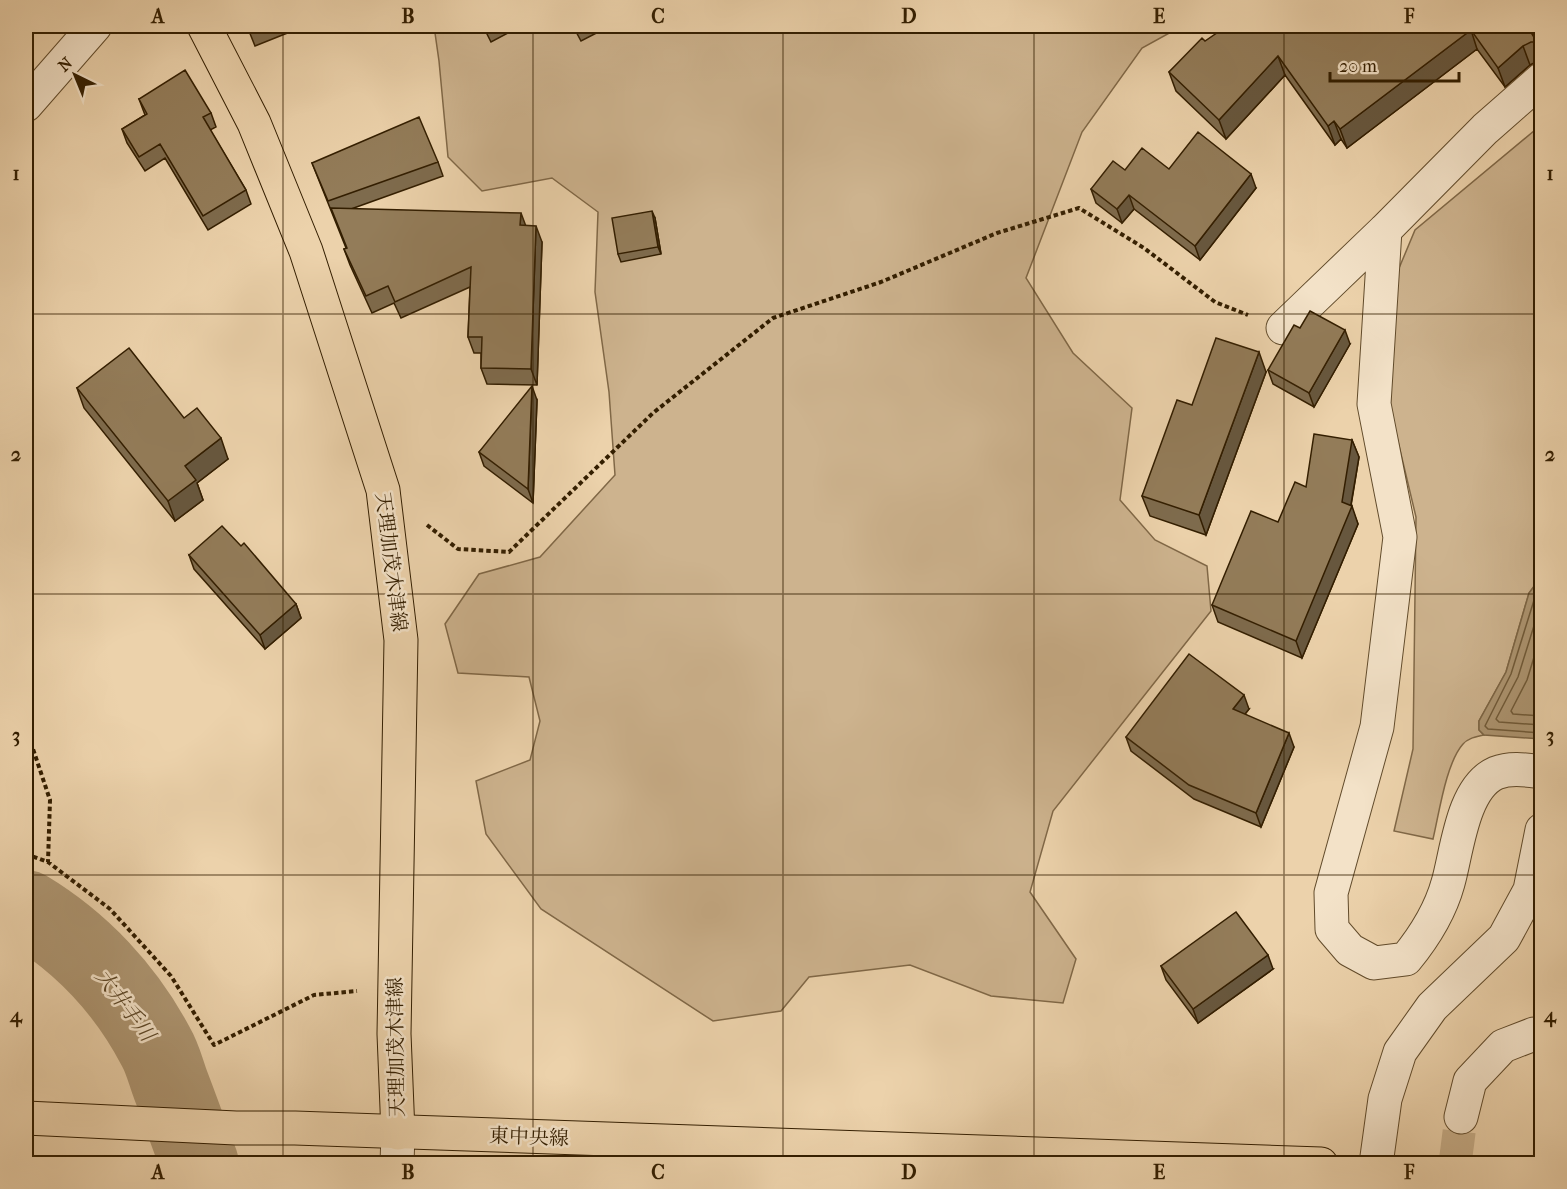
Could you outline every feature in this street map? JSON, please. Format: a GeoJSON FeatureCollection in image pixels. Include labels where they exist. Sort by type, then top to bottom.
{"type":"FeatureCollection","features":[{"type":"Feature","properties":{"kind":"main road","name":"天理加茂木津線"},"geometry":{"type":"LineString","coordinates":[[204,26],[254,123],[306,251],[383,490],[401,640],[394,988],[397,1148]]}},
{"type":"Feature","properties":{"kind":"main road","name":"東中央線"},"geometry":{"type":"LineString","coordinates":[[26,1118],[236,1128],[295,1128],[397,1148],[1321,1164]]}},
{"type":"Feature","properties":{"kind":"street"},"geometry":{"type":"LineString","coordinates":[[26,105],[95,26]]}},
{"type":"Feature","properties":{"kind":"street"},"geometry":{"type":"LineString","coordinates":[[1282,328],[1385,230],[1485,129],[1542,79]]}},
{"type":"Feature","properties":{"kind":"street"},"geometry":{"type":"LineString","coordinates":[[1385,230],[1374,404],[1400,537],[1377,727],[1331,893],[1332,929],[1350,950],[1374,963],[1406,959],[1425,936],[1448,885],[1464,816],[1482,784],[1496,773],[1518,769],[1542,772]]}},
{"type":"Feature","properties":{"kind":"street"},"geometry":{"type":"LineString","coordinates":[[1376,1164],[1385,1099],[1400,1052],[1432,1007],[1504,938],[1530,890],[1542,830]]}},
{"type":"Feature","properties":{"kind":"street"},"geometry":{"type":"LineString","coordinates":[[1461,1117],[1470,1081],[1503,1046],[1542,1034]]}},
{"type":"Feature","properties":{"kind":"path"},"geometry":{"type":"LineString","coordinates":[[383,490],[458,549],[508,552],[653,413],[773,318],[881,282],[997,233],[1079,208],[1144,248],[1215,302],[1282,328]]}},
{"type":"Feature","properties":{"kind":"path"},"geometry":{"type":"LineString","coordinates":[[26,728],[50,801],[48,862]]}},
{"type":"Feature","properties":{"kind":"path"},"geometry":{"type":"LineString","coordinates":[[26,854],[48,862],[111,909],[171,976],[214,1045],[314,995],[394,988]]}},
{"type":"Feature","properties":{"kind":"shaded area"},"geometry":{"type":"Polygon","coordinates":[[[434,26],[1182,26],[1142,48],[1082,132],[1026,278],[1073,353],[1132,408],[1120,500],[1155,540],[1207,566],[1211,611],[1053,811],[1030,892],[1076,959],[1063,1003],[991,996],[910,965],[809,977],[781,1011],[713,1021],[541,909],[486,834],[476,781],[530,760],[540,721],[529,677],[458,673],[445,624],[479,574],[540,557],[615,475],[609,392],[595,292],[598,212],[552,178],[482,191],[448,157],[434,26]]]}},
{"type":"Feature","properties":{"kind":"shaded area"},"geometry":{"type":"Polygon","coordinates":[[[1541,125],[1541,577],[1529,593],[1506,672],[1479,721],[1479,730],[1484,735],[1465,742],[1452,763],[1433,839],[1394,831],[1413,749],[1416,517],[1390,408],[1397,273],[1415,230],[1541,125]]]}},
{"type":"Feature","properties":{"kind":"water"},"geometry":{"type":"Polygon","coordinates":[[[1541,577],[1541,739],[1484,735],[1479,730],[1479,721],[1506,672],[1529,593],[1541,577]]]}},
{"type":"Feature","properties":{"kind":"building"},"geometry":{"type":"Polygon","coordinates":[[[247,26],[266,26],[250,32],[247,26]]]}},
{"type":"Feature","properties":{"kind":"building"},"geometry":{"type":"Polygon","coordinates":[[[1227,26],[1527,26],[1537,42],[1523,46],[1498,68],[1471,30],[1340,129],[1334,121],[1328,126],[1278,56],[1219,120],[1169,72],[1202,38],[1205,41],[1227,26]]]}},
{"type":"Feature","properties":{"kind":"building"},"geometry":{"type":"Polygon","coordinates":[[[185,70],[211,113],[203,117],[246,190],[203,216],[160,144],[139,157],[122,129],[147,114],[139,99],[185,70]]]}},
{"type":"Feature","properties":{"kind":"building"},"geometry":{"type":"Polygon","coordinates":[[[419,117],[438,162],[328,201],[312,163],[419,117]]]}},
{"type":"Feature","properties":{"kind":"building"},"geometry":{"type":"Polygon","coordinates":[[[1198,132],[1251,174],[1195,246],[1129,195],[1117,209],[1091,189],[1113,161],[1125,170],[1142,148],[1169,169],[1198,132]]]}},
{"type":"Feature","properties":{"kind":"building"},"geometry":{"type":"Polygon","coordinates":[[[331,208],[521,213],[520,225],[536,226],[531,369],[481,368],[482,337],[468,337],[471,267],[395,302],[388,286],[366,296],[344,249],[347,248],[331,208]]]}},
{"type":"Feature","properties":{"kind":"building"},"geometry":{"type":"Polygon","coordinates":[[[652,211],[658,247],[618,254],[612,218],[652,211]]]}},
{"type":"Feature","properties":{"kind":"building"},"geometry":{"type":"Polygon","coordinates":[[[1310,311],[1345,330],[1309,393],[1268,370],[1294,325],[1300,328],[1310,311]]]}},
{"type":"Feature","properties":{"kind":"building"},"geometry":{"type":"Polygon","coordinates":[[[1216,338],[1259,352],[1199,515],[1142,496],[1177,400],[1192,405],[1216,338]]]}},
{"type":"Feature","properties":{"kind":"building"},"geometry":{"type":"Polygon","coordinates":[[[129,348],[184,418],[197,408],[221,438],[185,466],[196,480],[168,501],[77,388],[129,348]]]}},
{"type":"Feature","properties":{"kind":"building"},"geometry":{"type":"Polygon","coordinates":[[[532,386],[528,489],[479,452],[532,386]]]}},
{"type":"Feature","properties":{"kind":"building"},"geometry":{"type":"Polygon","coordinates":[[[1314,434],[1352,440],[1342,502],[1352,506],[1296,641],[1212,605],[1251,511],[1278,522],[1295,482],[1306,487],[1314,434]]]}},
{"type":"Feature","properties":{"kind":"building"},"geometry":{"type":"Polygon","coordinates":[[[222,526],[241,546],[244,543],[296,604],[260,635],[189,555],[222,526]]]}},
{"type":"Feature","properties":{"kind":"building"},"geometry":{"type":"Polygon","coordinates":[[[1189,654],[1244,695],[1233,709],[1289,733],[1256,813],[1189,785],[1126,737],[1189,654]]]}},
{"type":"Feature","properties":{"kind":"building"},"geometry":{"type":"Polygon","coordinates":[[[1236,912],[1268,955],[1193,1009],[1161,966],[1236,912]]]}},
{"type":"Feature","properties":{"kind":"waterway","name":"大井手川"},"geometry":{"type":"LineString","coordinates":[[26,909],[65,936],[83,952],[131,1006],[161,1056],[200,1164]]}},
{"type":"Feature","properties":{"kind":"tunnel"},"geometry":{"type":"LineString","coordinates":[[1455,1164],[1461,1117]]}}]}
